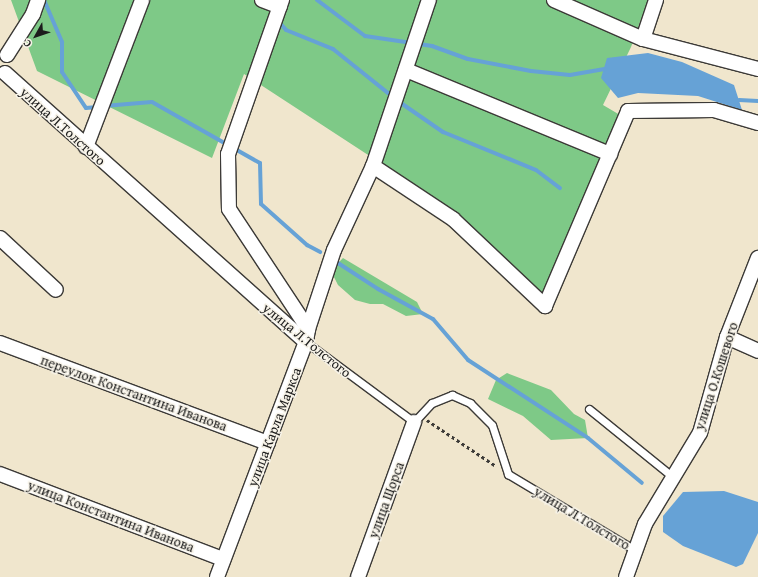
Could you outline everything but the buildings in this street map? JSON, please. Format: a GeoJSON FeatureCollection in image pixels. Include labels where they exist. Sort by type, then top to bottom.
{"type":"FeatureCollection","features":[{"type":"Feature","properties":{"kind":"street"},"geometry":{"type":"LineString","coordinates":[[4,50],[32,14],[38,0]]}},
{"type":"Feature","properties":{"kind":"street"},"geometry":{"type":"LineString","coordinates":[[86,147],[142,0]]}},
{"type":"Feature","properties":{"kind":"street"},"geometry":{"type":"LineString","coordinates":[[262,0],[281,3],[228,154],[229,209],[307,336]]}},
{"type":"Feature","properties":{"kind":"street","name":"улица Карла Маркса"},"geometry":{"type":"LineString","coordinates":[[217,577],[307,336],[334,250],[373,166],[429,0]]}},
{"type":"Feature","properties":{"kind":"street"},"geometry":{"type":"LineString","coordinates":[[554,0],[643,39],[758,70]]}},
{"type":"Feature","properties":{"kind":"street"},"geometry":{"type":"LineString","coordinates":[[643,39],[656,0]]}},
{"type":"Feature","properties":{"kind":"street","name":"улица Л.Толстого"},"geometry":{"type":"LineString","coordinates":[[4,50],[3,74],[307,336]]}},
{"type":"Feature","properties":{"kind":"street"},"geometry":{"type":"LineString","coordinates":[[406,70],[610,154]]}},
{"type":"Feature","properties":{"kind":"street"},"geometry":{"type":"LineString","coordinates":[[373,166],[454,218],[545,306],[628,110],[714,110],[758,123]]}},
{"type":"Feature","properties":{"kind":"street"},"geometry":{"type":"LineString","coordinates":[[0,238],[56,290]]}},
{"type":"Feature","properties":{"kind":"street","name":"улица О.Кошевого"},"geometry":{"type":"LineString","coordinates":[[626,577],[634,550],[645,524],[700,433],[727,337],[758,258]]}},
{"type":"Feature","properties":{"kind":"street"},"geometry":{"type":"LineString","coordinates":[[727,337],[758,351]]}},
{"type":"Feature","properties":{"kind":"street","name":"переулок Константина Иванова"},"geometry":{"type":"LineString","coordinates":[[0,343],[268,443]]}},
{"type":"Feature","properties":{"kind":"street","name":"улица Щорса"},"geometry":{"type":"LineString","coordinates":[[358,577],[417,419]]}},
{"type":"Feature","properties":{"kind":"street","name":"улица Константина Иванова"},"geometry":{"type":"LineString","coordinates":[[0,474],[223,559]]}},
{"type":"Feature","properties":{"kind":"lane","name":"улица Л.Толстого"},"geometry":{"type":"LineString","coordinates":[[307,336],[417,419]]}},
{"type":"Feature","properties":{"kind":"lane"},"geometry":{"type":"LineString","coordinates":[[417,419],[432,403],[452,395],[470,403],[492,425],[508,474]]}},
{"type":"Feature","properties":{"kind":"lane"},"geometry":{"type":"LineString","coordinates":[[589,409],[673,477]]}},
{"type":"Feature","properties":{"kind":"lane","name":"улица Л.Толстого"},"geometry":{"type":"LineString","coordinates":[[508,474],[634,550]]}},
{"type":"Feature","properties":{"kind":"path"},"geometry":{"type":"LineString","coordinates":[[417,419],[440,427],[508,474]]}},
{"type":"Feature","properties":{"kind":"green space"},"geometry":{"type":"Polygon","coordinates":[[[11,0],[648,0],[631,47],[603,105],[620,115],[543,295],[457,213],[244,74],[212,158],[37,71],[11,0]]]}},
{"type":"Feature","properties":{"kind":"green space"},"geometry":{"type":"Polygon","coordinates":[[[343,258],[417,302],[423,314],[406,316],[383,304],[370,304],[355,300],[338,285],[333,275],[338,263],[343,258]]]}},
{"type":"Feature","properties":{"kind":"green space"},"geometry":{"type":"Polygon","coordinates":[[[507,373],[551,390],[574,414],[585,420],[588,438],[551,440],[523,416],[488,399],[496,380],[507,373]]]}},
{"type":"Feature","properties":{"kind":"water"},"geometry":{"type":"Polygon","coordinates":[[[648,53],[682,62],[734,85],[742,110],[698,96],[638,93],[618,98],[601,78],[607,58],[648,53]]]}},
{"type":"Feature","properties":{"kind":"water"},"geometry":{"type":"Polygon","coordinates":[[[724,491],[758,502],[758,533],[743,564],[736,567],[683,546],[663,532],[663,516],[683,492],[724,491]]]}},
{"type":"Feature","properties":{"kind":"waterway"},"geometry":{"type":"LineString","coordinates":[[44,0],[62,42],[62,72],[86,108],[97,107]]}},
{"type":"Feature","properties":{"kind":"waterway"},"geometry":{"type":"LineString","coordinates":[[317,0],[365,36],[432,46],[468,59],[531,71],[570,75],[604,69]]}},
{"type":"Feature","properties":{"kind":"waterway"},"geometry":{"type":"LineString","coordinates":[[278,21],[286,30],[333,49],[393,97]]}},
{"type":"Feature","properties":{"kind":"waterway"},"geometry":{"type":"LineString","coordinates":[[739,100],[758,101]]}},
{"type":"Feature","properties":{"kind":"waterway"},"geometry":{"type":"LineString","coordinates":[[398,101],[443,132],[536,170],[560,188]]}},
{"type":"Feature","properties":{"kind":"waterway"},"geometry":{"type":"LineString","coordinates":[[104,106],[152,102],[260,163],[261,204],[307,245],[320,252]]}},
{"type":"Feature","properties":{"kind":"waterway"},"geometry":{"type":"LineString","coordinates":[[338,263],[378,289],[433,319],[468,360],[588,438],[642,483]]}}]}
